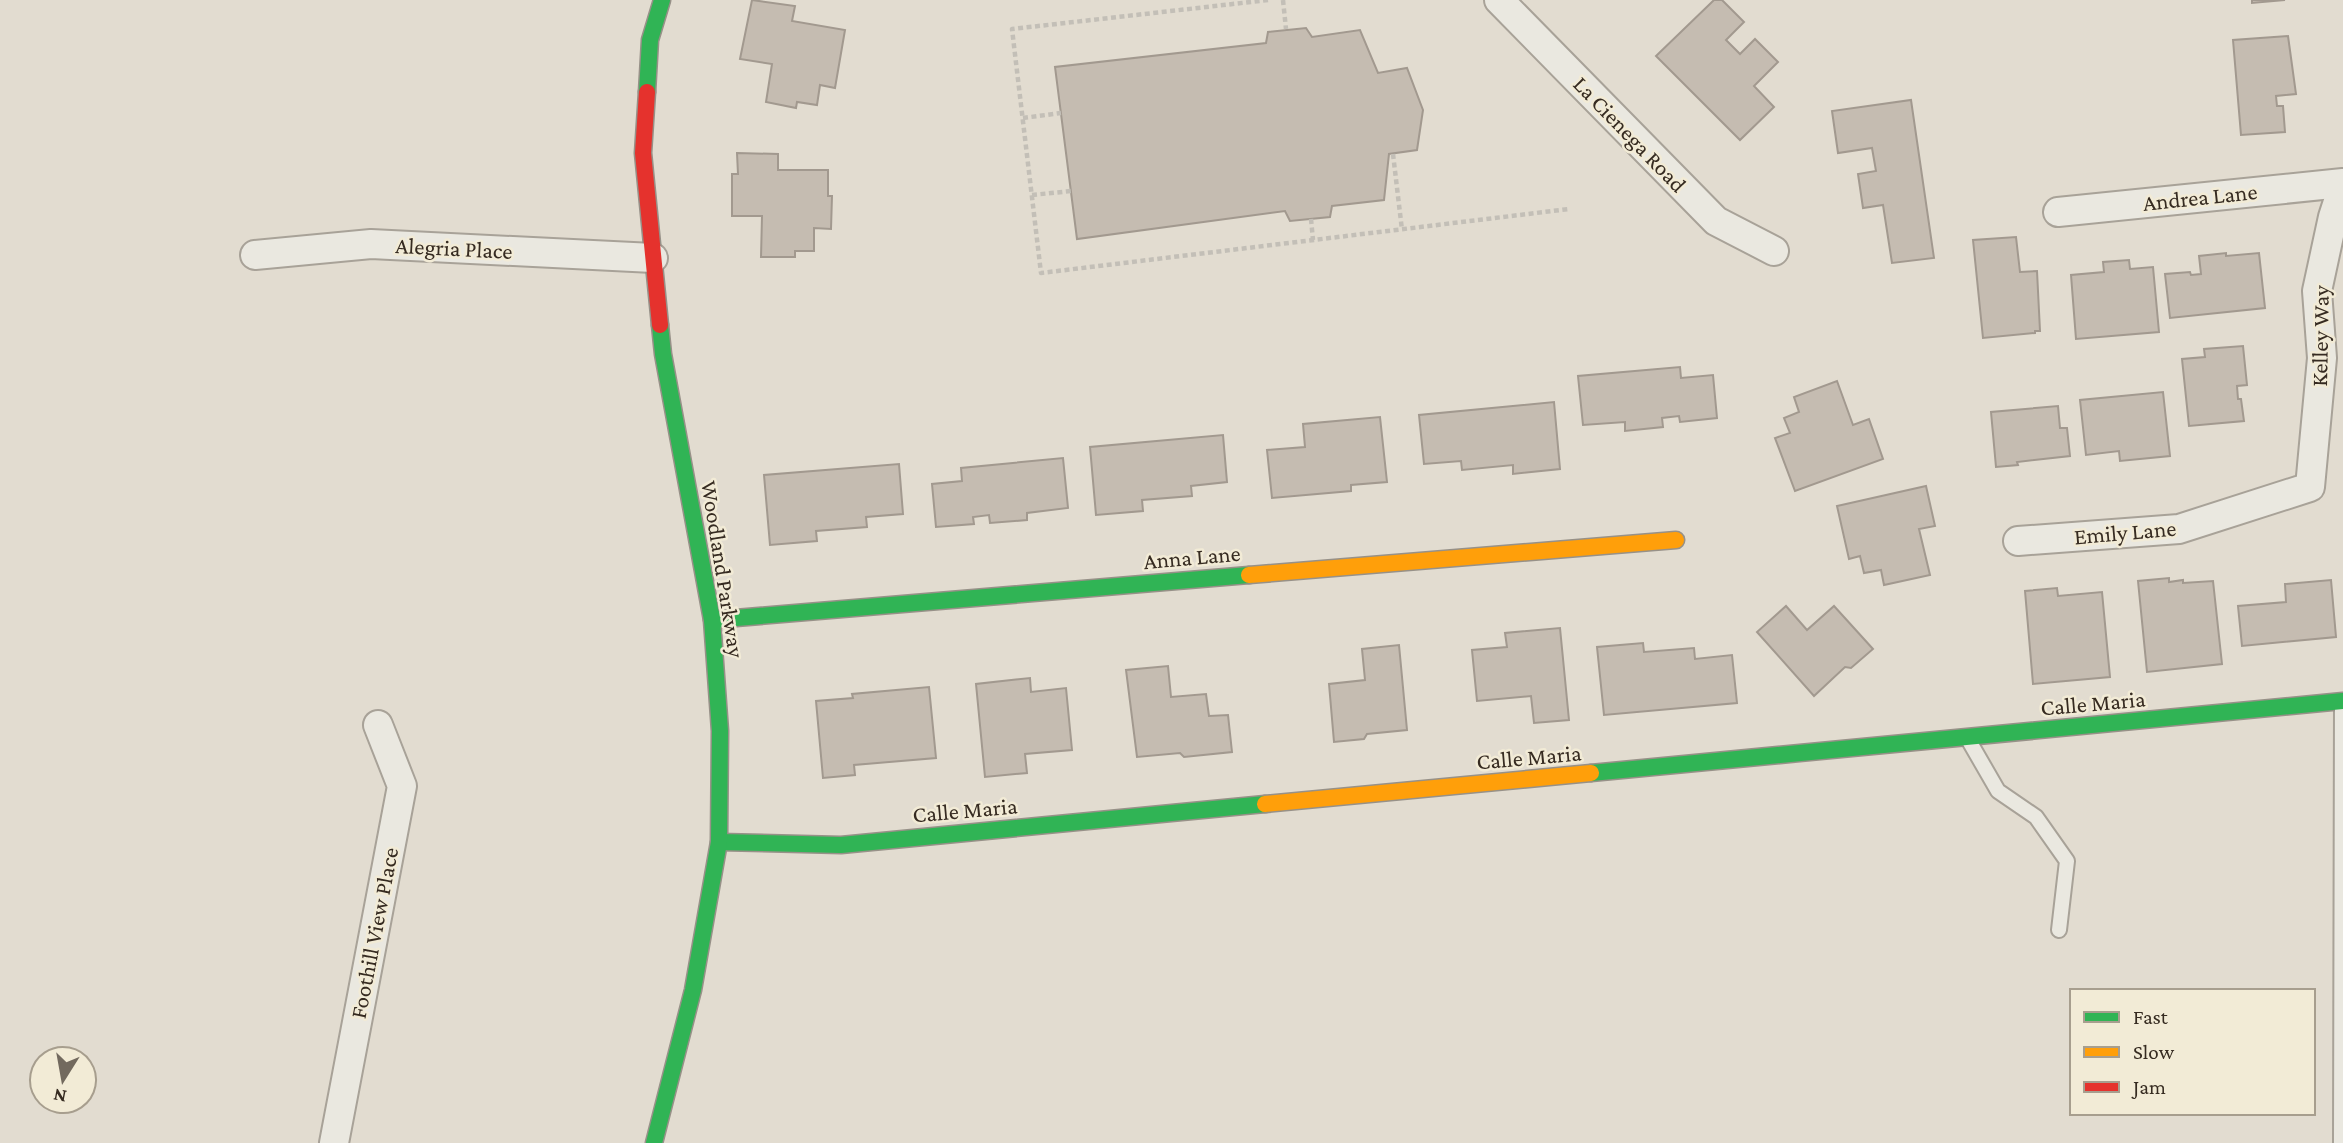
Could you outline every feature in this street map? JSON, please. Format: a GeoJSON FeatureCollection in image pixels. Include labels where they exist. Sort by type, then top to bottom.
{"type":"FeatureCollection","features":[{"type":"Feature","properties":{"kind":"street","name":"Woodland Parkway"},"geometry":{"type":"LineString","coordinates":[[654,1143],[693,990],[719,842],[720,731],[712,620],[663,354],[643,153],[650,40],[662,0]]}},
{"type":"Feature","properties":{"kind":"street","name":"La Cienega Road"},"geometry":{"type":"LineString","coordinates":[[1499,0],[1716,221],[1774,251]]}},
{"type":"Feature","properties":{"kind":"street","name":"Andrea Lane"},"geometry":{"type":"LineString","coordinates":[[2058,212],[2343,185]]}},
{"type":"Feature","properties":{"kind":"street","name":"Kelley Way"},"geometry":{"type":"LineString","coordinates":[[2310,487],[2322,358],[2318,291],[2333,216],[2343,185]]}},
{"type":"Feature","properties":{"kind":"street","name":"Alegria Place"},"geometry":{"type":"LineString","coordinates":[[255,255],[371,244],[653,258]]}},
{"type":"Feature","properties":{"kind":"street","name":"Emily Lane"},"geometry":{"type":"LineString","coordinates":[[2018,541],[2179,528],[2310,487]]}},
{"type":"Feature","properties":{"kind":"street","name":"Anna Lane"},"geometry":{"type":"LineString","coordinates":[[712,620],[1676,540]]}},
{"type":"Feature","properties":{"kind":"street","name":"Calle Maria"},"geometry":{"type":"LineString","coordinates":[[719,842],[841,845],[2343,701]]}},
{"type":"Feature","properties":{"kind":"street","name":"Foothill View Place"},"geometry":{"type":"LineString","coordinates":[[334,1143],[402,786],[378,726]]}},
{"type":"Feature","properties":{"kind":"lane"},"geometry":{"type":"LineString","coordinates":[[2341,1143],[2343,701]]}},
{"type":"Feature","properties":{"kind":"lane"},"geometry":{"type":"LineString","coordinates":[[1967,737],[1998,792],[2036,817],[2067,862],[2059,930]]}},
{"type":"Feature","properties":{"kind":"path"},"geometry":{"type":"LineString","coordinates":[[1268,0],[1012,29],[1041,273],[1569,209]]}},
{"type":"Feature","properties":{"kind":"path"},"geometry":{"type":"LineString","coordinates":[[1283,0],[1286,29]]}},
{"type":"Feature","properties":{"kind":"path"},"geometry":{"type":"LineString","coordinates":[[1023,118],[1061,113]]}},
{"type":"Feature","properties":{"kind":"path"},"geometry":{"type":"LineString","coordinates":[[1393,154],[1402,230]]}},
{"type":"Feature","properties":{"kind":"path"},"geometry":{"type":"LineString","coordinates":[[1032,195],[1071,191]]}},
{"type":"Feature","properties":{"kind":"path"},"geometry":{"type":"LineString","coordinates":[[1311,219],[1313,240]]}},
{"type":"Feature","properties":{"kind":"building"},"geometry":{"type":"Polygon","coordinates":[[[752,0],[795,6],[792,21],[845,30],[835,88],[820,85],[817,105],[797,102],[796,108],[766,102],[772,64],[740,59],[752,0]]]}},
{"type":"Feature","properties":{"kind":"building"},"geometry":{"type":"Polygon","coordinates":[[[1714,0],[1722,0],[1744,22],[1726,40],[1740,54],[1755,39],[1778,62],[1754,86],[1774,107],[1740,140],[1656,56],[1714,0]]]}},
{"type":"Feature","properties":{"kind":"building"},"geometry":{"type":"Polygon","coordinates":[[[2252,0],[2285,0],[2252,3],[2252,0]]]}},
{"type":"Feature","properties":{"kind":"building"},"geometry":{"type":"Polygon","coordinates":[[[1306,28],[1312,37],[1360,30],[1378,73],[1407,68],[1423,110],[1417,150],[1389,154],[1384,200],[1332,206],[1330,217],[1290,221],[1285,211],[1077,239],[1055,67],[1266,43],[1268,32],[1306,28]]]}},
{"type":"Feature","properties":{"kind":"building"},"geometry":{"type":"Polygon","coordinates":[[[2288,36],[2296,94],[2276,96],[2277,106],[2283,106],[2285,132],[2241,135],[2233,40],[2288,36]]]}},
{"type":"Feature","properties":{"kind":"building"},"geometry":{"type":"Polygon","coordinates":[[[1911,100],[1934,258],[1892,263],[1883,205],[1863,208],[1858,174],[1876,171],[1872,148],[1838,153],[1832,111],[1911,100]]]}},
{"type":"Feature","properties":{"kind":"building"},"geometry":{"type":"Polygon","coordinates":[[[737,153],[778,154],[778,170],[828,170],[828,196],[832,196],[831,229],[814,228],[814,251],[795,251],[795,257],[761,257],[762,216],[732,216],[732,174],[738,174],[737,153]]]}},
{"type":"Feature","properties":{"kind":"building"},"geometry":{"type":"Polygon","coordinates":[[[2016,237],[2020,272],[2037,271],[2040,331],[1983,338],[1973,240],[2016,237]]]}},
{"type":"Feature","properties":{"kind":"building"},"geometry":{"type":"Polygon","coordinates":[[[2226,253],[2226,256],[2259,253],[2265,308],[2170,318],[2165,274],[2201,274],[2199,256],[2226,253]]]}},
{"type":"Feature","properties":{"kind":"building"},"geometry":{"type":"Polygon","coordinates":[[[2129,260],[2130,269],[2153,267],[2159,332],[2076,339],[2071,275],[2104,272],[2103,262],[2129,260]]]}},
{"type":"Feature","properties":{"kind":"building"},"geometry":{"type":"Polygon","coordinates":[[[2243,346],[2247,385],[2237,386],[2244,421],[2189,426],[2182,359],[2205,357],[2204,349],[2243,346]]]}},
{"type":"Feature","properties":{"kind":"building"},"geometry":{"type":"Polygon","coordinates":[[[1680,367],[1681,378],[1713,375],[1717,418],[1680,422],[1679,416],[1662,418],[1663,427],[1625,431],[1625,422],[1583,425],[1578,376],[1680,367]]]}},
{"type":"Feature","properties":{"kind":"building"},"geometry":{"type":"Polygon","coordinates":[[[1837,381],[1853,425],[1869,419],[1883,459],[1795,491],[1775,438],[1790,433],[1784,418],[1799,412],[1794,397],[1837,381]]]}},
{"type":"Feature","properties":{"kind":"building"},"geometry":{"type":"Polygon","coordinates":[[[2163,392],[2170,456],[2120,461],[2119,451],[2086,455],[2080,400],[2163,392]]]}},
{"type":"Feature","properties":{"kind":"building"},"geometry":{"type":"Polygon","coordinates":[[[1554,402],[1560,469],[1513,474],[1513,465],[1462,470],[1461,461],[1424,464],[1419,415],[1554,402]]]}},
{"type":"Feature","properties":{"kind":"building"},"geometry":{"type":"Polygon","coordinates":[[[2058,406],[2060,428],[2067,428],[2070,456],[1996,467],[1991,412],[2058,406]]]}},
{"type":"Feature","properties":{"kind":"building"},"geometry":{"type":"Polygon","coordinates":[[[1380,417],[1387,482],[1351,485],[1351,491],[1272,498],[1267,450],[1305,447],[1303,424],[1380,417]]]}},
{"type":"Feature","properties":{"kind":"building"},"geometry":{"type":"Polygon","coordinates":[[[1223,435],[1227,482],[1191,486],[1192,496],[1142,500],[1143,511],[1096,515],[1090,447],[1223,435]]]}},
{"type":"Feature","properties":{"kind":"building"},"geometry":{"type":"Polygon","coordinates":[[[1063,458],[1068,508],[1027,513],[1027,520],[990,523],[989,515],[973,517],[974,524],[936,527],[932,484],[962,481],[961,468],[1063,458]]]}},
{"type":"Feature","properties":{"kind":"building"},"geometry":{"type":"Polygon","coordinates":[[[899,464],[903,514],[866,517],[867,527],[816,531],[817,541],[770,545],[764,475],[899,464]]]}},
{"type":"Feature","properties":{"kind":"building"},"geometry":{"type":"Polygon","coordinates":[[[1926,486],[1935,526],[1919,529],[1930,575],[1884,585],[1881,570],[1864,573],[1860,556],[1849,559],[1837,506],[1926,486]]]}},
{"type":"Feature","properties":{"kind":"building"},"geometry":{"type":"Polygon","coordinates":[[[2169,578],[2169,582],[2183,580],[2183,583],[2213,581],[2222,664],[2147,672],[2138,581],[2169,578]]]}},
{"type":"Feature","properties":{"kind":"building"},"geometry":{"type":"Polygon","coordinates":[[[2331,580],[2336,637],[2242,646],[2238,606],[2286,602],[2285,584],[2331,580]]]}},
{"type":"Feature","properties":{"kind":"building"},"geometry":{"type":"Polygon","coordinates":[[[2057,588],[2058,596],[2102,592],[2110,677],[2033,684],[2025,591],[2057,588]]]}},
{"type":"Feature","properties":{"kind":"building"},"geometry":{"type":"Polygon","coordinates":[[[1786,606],[1807,630],[1834,606],[1873,649],[1851,668],[1845,667],[1814,696],[1757,632],[1786,606]]]}},
{"type":"Feature","properties":{"kind":"building"},"geometry":{"type":"Polygon","coordinates":[[[1560,628],[1569,720],[1534,723],[1531,696],[1477,701],[1472,650],[1507,647],[1505,633],[1560,628]]]}},
{"type":"Feature","properties":{"kind":"building"},"geometry":{"type":"Polygon","coordinates":[[[1643,643],[1644,652],[1694,648],[1695,659],[1732,655],[1737,703],[1604,715],[1597,647],[1643,643]]]}},
{"type":"Feature","properties":{"kind":"building"},"geometry":{"type":"Polygon","coordinates":[[[1399,645],[1407,730],[1367,734],[1364,739],[1334,742],[1329,684],[1365,680],[1362,649],[1399,645]]]}},
{"type":"Feature","properties":{"kind":"building"},"geometry":{"type":"Polygon","coordinates":[[[1168,666],[1171,697],[1206,694],[1209,716],[1228,715],[1232,752],[1184,757],[1180,753],[1137,757],[1126,670],[1168,666]]]}},
{"type":"Feature","properties":{"kind":"building"},"geometry":{"type":"Polygon","coordinates":[[[1030,678],[1031,692],[1066,688],[1072,750],[1025,754],[1027,773],[985,777],[976,684],[1030,678]]]}},
{"type":"Feature","properties":{"kind":"building"},"geometry":{"type":"Polygon","coordinates":[[[929,687],[936,758],[854,765],[855,775],[823,778],[816,701],[853,698],[852,694],[929,687]]]}},
{"type":"Feature","properties":{"kind":"traffic: fast"},"geometry":{"type":"LineString","coordinates":[[647,92],[650,40],[662,0]]}},
{"type":"Feature","properties":{"kind":"traffic: fast"},"geometry":{"type":"LineString","coordinates":[[654,1143],[693,990],[719,842],[720,731],[712,620],[660,325]]}},
{"type":"Feature","properties":{"kind":"traffic: fast"},"geometry":{"type":"LineString","coordinates":[[712,620],[1249,575]]}},
{"type":"Feature","properties":{"kind":"traffic: fast"},"geometry":{"type":"LineString","coordinates":[[1591,773],[2343,701]]}},
{"type":"Feature","properties":{"kind":"traffic: fast"},"geometry":{"type":"LineString","coordinates":[[719,842],[841,845],[1265,804]]}},
{"type":"Feature","properties":{"kind":"traffic: slow"},"geometry":{"type":"LineString","coordinates":[[1249,575],[1676,540]]}},
{"type":"Feature","properties":{"kind":"traffic: slow"},"geometry":{"type":"LineString","coordinates":[[1265,804],[1591,773]]}},
{"type":"Feature","properties":{"kind":"traffic: jam"},"geometry":{"type":"LineString","coordinates":[[647,92],[643,153],[660,325]]}}]}
